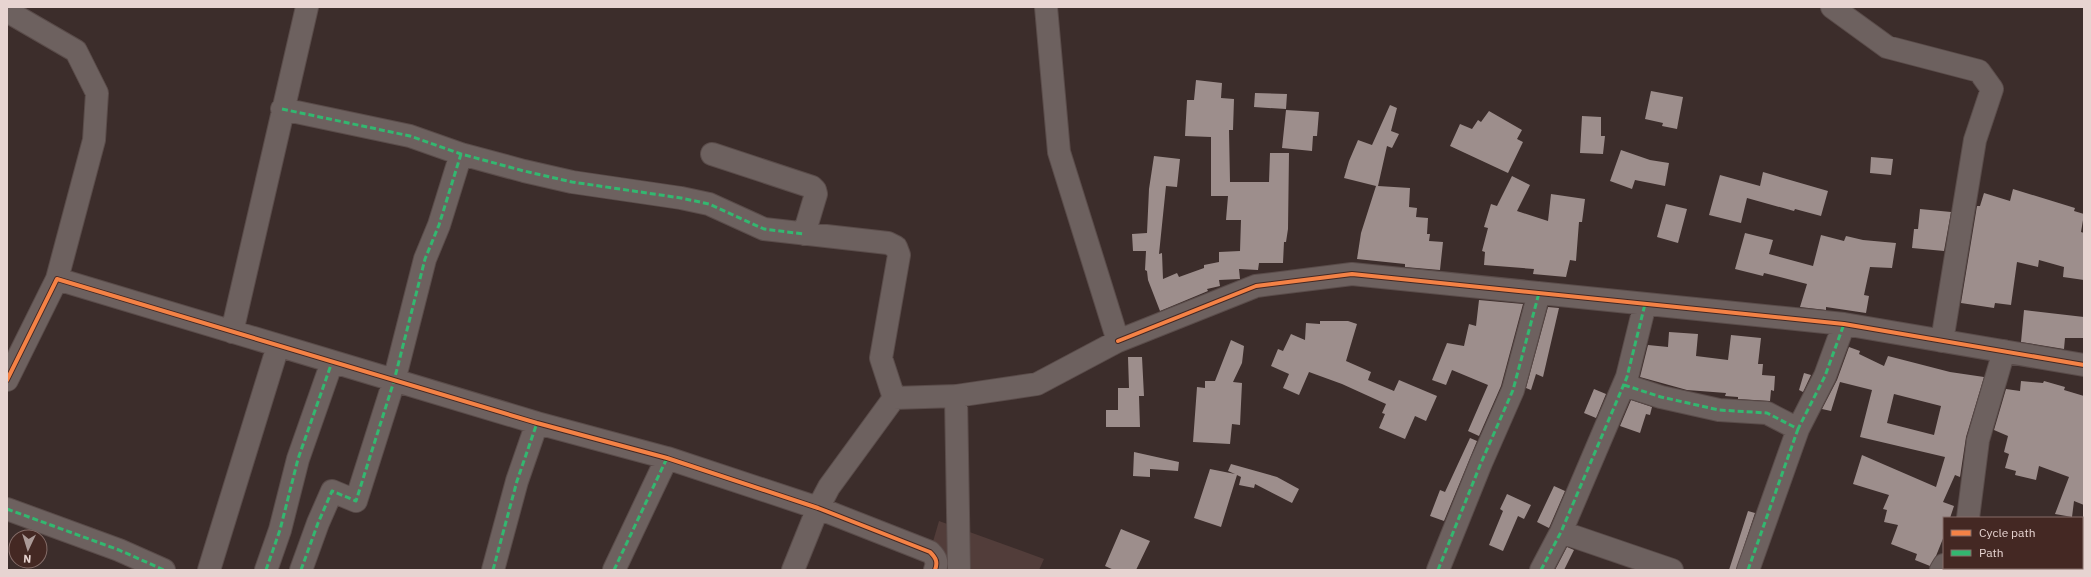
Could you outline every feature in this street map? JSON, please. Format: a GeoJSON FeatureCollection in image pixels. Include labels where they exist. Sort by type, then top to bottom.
{"type":"FeatureCollection","features":[{"type":"Feature","properties":{"kind":"street"},"geometry":{"type":"LineString","coordinates":[[232,332],[282,109],[307,7]]}},
{"type":"Feature","properties":{"kind":"street"},"geometry":{"type":"LineString","coordinates":[[1046,7],[1059,152],[1118,341]]}},
{"type":"Feature","properties":{"kind":"street"},"geometry":{"type":"LineString","coordinates":[[1832,7],[1887,47],[1979,71],[1992,88],[1975,140],[1942,341]]}},
{"type":"Feature","properties":{"kind":"street"},"geometry":{"type":"LineString","coordinates":[[7,11],[76,51],[97,93],[94,140],[57,279],[7,380]]}},
{"type":"Feature","properties":{"kind":"street"},"geometry":{"type":"LineString","coordinates":[[282,109],[410,136],[461,154],[572,182],[681,198],[709,204],[764,229],[888,243],[896,247],[899,255],[881,358],[894,398]]}},
{"type":"Feature","properties":{"kind":"street"},"geometry":{"type":"LineString","coordinates":[[301,570],[318,523],[332,492],[356,501],[394,381],[425,259],[439,225],[461,154]]}},
{"type":"Feature","properties":{"kind":"street"},"geometry":{"type":"LineString","coordinates":[[712,154],[812,187],[816,194],[804,234]]}},
{"type":"Feature","properties":{"kind":"street"},"geometry":{"type":"LineString","coordinates":[[894,398],[956,396],[1037,384],[1118,341],[1256,286],[1352,274],[1844,324],[2084,365]]}},
{"type":"Feature","properties":{"kind":"street"},"geometry":{"type":"LineString","coordinates":[[57,279],[537,423],[667,458],[818,508],[930,552],[935,557],[937,564],[935,570]]}},
{"type":"Feature","properties":{"kind":"street"},"geometry":{"type":"LineString","coordinates":[[1438,570],[1481,463],[1513,390],[1539,293]]}},
{"type":"Feature","properties":{"kind":"street"},"geometry":{"type":"LineString","coordinates":[[1541,570],[1561,532],[1624,384],[1644,304]]}},
{"type":"Feature","properties":{"kind":"street"},"geometry":{"type":"LineString","coordinates":[[1748,570],[1798,429],[1825,376],[1844,324]]}},
{"type":"Feature","properties":{"kind":"street"},"geometry":{"type":"LineString","coordinates":[[209,570],[278,346]]}},
{"type":"Feature","properties":{"kind":"street"},"geometry":{"type":"LineString","coordinates":[[1968,517],[1978,440],[2004,351]]}},
{"type":"Feature","properties":{"kind":"street"},"geometry":{"type":"LineString","coordinates":[[266,570],[280,530],[298,459],[332,362]]}},
{"type":"Feature","properties":{"kind":"street"},"geometry":{"type":"LineString","coordinates":[[1624,384],[1661,398],[1719,410],[1767,413],[1798,429]]}},
{"type":"Feature","properties":{"kind":"street"},"geometry":{"type":"LineString","coordinates":[[956,396],[959,570]]}},
{"type":"Feature","properties":{"kind":"street"},"geometry":{"type":"LineString","coordinates":[[794,570],[818,508],[829,487],[894,398]]}},
{"type":"Feature","properties":{"kind":"street"},"geometry":{"type":"LineString","coordinates":[[493,570],[517,481],[537,423]]}},
{"type":"Feature","properties":{"kind":"street"},"geometry":{"type":"LineString","coordinates":[[614,570],[667,458]]}},
{"type":"Feature","properties":{"kind":"street"},"geometry":{"type":"LineString","coordinates":[[7,509],[119,550],[164,570]]}},
{"type":"Feature","properties":{"kind":"street"},"geometry":{"type":"LineString","coordinates":[[1561,532],[1672,570]]}},
{"type":"Feature","properties":{"kind":"shaded area"},"geometry":{"type":"Polygon","coordinates":[[[939,521],[1044,559],[1039,570],[944,570],[930,552],[939,521]]]}},
{"type":"Feature","properties":{"kind":"building"},"geometry":{"type":"Polygon","coordinates":[[[1196,80],[1222,83],[1221,98],[1234,99],[1233,130],[1229,130],[1230,182],[1269,182],[1270,153],[1289,153],[1288,229],[1286,242],[1284,242],[1283,263],[1259,263],[1258,270],[1239,269],[1240,279],[1219,280],[1220,286],[1207,289],[1208,291],[1160,311],[1148,280],[1147,271],[1145,270],[1146,251],[1133,251],[1132,234],[1147,233],[1149,189],[1154,156],[1180,159],[1177,187],[1166,186],[1159,254],[1162,253],[1163,279],[1177,273],[1179,277],[1204,268],[1204,265],[1219,262],[1219,252],[1240,251],[1241,220],[1226,220],[1228,196],[1211,196],[1211,137],[1185,136],[1187,100],[1194,100],[1196,80]]]}},
{"type":"Feature","properties":{"kind":"building"},"geometry":{"type":"Polygon","coordinates":[[[1651,91],[1683,97],[1677,129],[1662,126],[1663,123],[1645,119],[1651,91]]]}},
{"type":"Feature","properties":{"kind":"building"},"geometry":{"type":"Polygon","coordinates":[[[1255,93],[1287,94],[1286,109],[1254,107],[1255,93]]]}},
{"type":"Feature","properties":{"kind":"building"},"geometry":{"type":"Polygon","coordinates":[[[1390,105],[1397,108],[1391,131],[1399,134],[1392,148],[1387,146],[1378,186],[1410,188],[1409,207],[1417,208],[1416,217],[1428,218],[1427,234],[1430,234],[1429,241],[1443,242],[1440,270],[1405,267],[1405,264],[1357,259],[1361,233],[1376,186],[1344,178],[1358,140],[1372,145],[1390,105]]]}},
{"type":"Feature","properties":{"kind":"building"},"geometry":{"type":"Polygon","coordinates":[[[1286,110],[1319,112],[1317,136],[1313,136],[1312,151],[1282,148],[1286,110]]]}},
{"type":"Feature","properties":{"kind":"building"},"geometry":{"type":"Polygon","coordinates":[[[1489,111],[1522,130],[1517,139],[1523,142],[1508,173],[1450,146],[1460,124],[1472,129],[1478,120],[1481,122],[1489,111]]]}},
{"type":"Feature","properties":{"kind":"building"},"geometry":{"type":"Polygon","coordinates":[[[1582,116],[1601,117],[1601,136],[1605,136],[1603,154],[1580,153],[1582,116]]]}},
{"type":"Feature","properties":{"kind":"building"},"geometry":{"type":"Polygon","coordinates":[[[1621,150],[1650,160],[1669,163],[1665,186],[1635,180],[1632,189],[1610,181],[1621,150]]]}},
{"type":"Feature","properties":{"kind":"building"},"geometry":{"type":"Polygon","coordinates":[[[1871,157],[1893,159],[1891,175],[1870,173],[1871,157]]]}},
{"type":"Feature","properties":{"kind":"building"},"geometry":{"type":"Polygon","coordinates":[[[1763,172],[1828,191],[1821,216],[1795,209],[1794,211],[1747,198],[1741,223],[1709,215],[1720,175],[1760,186],[1763,172]]]}},
{"type":"Feature","properties":{"kind":"building"},"geometry":{"type":"Polygon","coordinates":[[[1512,176],[1530,185],[1517,211],[1548,221],[1551,194],[1585,199],[1582,222],[1579,222],[1576,261],[1570,260],[1566,277],[1533,274],[1534,269],[1484,265],[1485,252],[1482,251],[1488,228],[1484,227],[1491,204],[1497,206],[1512,176]]]}},
{"type":"Feature","properties":{"kind":"building"},"geometry":{"type":"Polygon","coordinates":[[[2013,189],[2075,208],[2074,211],[2084,214],[2081,232],[2084,233],[2084,280],[2063,277],[2064,267],[2039,260],[2038,267],[2017,262],[2011,305],[1995,303],[1994,308],[1961,303],[1977,206],[1980,206],[1984,193],[2010,201],[2013,189]]]}},
{"type":"Feature","properties":{"kind":"building"},"geometry":{"type":"Polygon","coordinates":[[[1666,204],[1687,209],[1678,243],[1657,237],[1666,204]]]}},
{"type":"Feature","properties":{"kind":"building"},"geometry":{"type":"Polygon","coordinates":[[[1920,209],[1951,212],[1944,251],[1912,248],[1914,229],[1918,229],[1920,209]]]}},
{"type":"Feature","properties":{"kind":"building"},"geometry":{"type":"Polygon","coordinates":[[[1745,233],[1773,240],[1769,254],[1813,266],[1821,235],[1844,241],[1846,236],[1863,240],[1896,243],[1892,268],[1870,267],[1864,295],[1869,296],[1866,313],[1826,307],[1826,310],[1800,307],[1807,284],[1764,273],[1763,276],[1735,269],[1745,233]]]}},
{"type":"Feature","properties":{"kind":"building"},"geometry":{"type":"Polygon","coordinates":[[[1479,300],[1523,304],[1501,386],[1479,436],[1468,431],[1488,385],[1452,370],[1446,385],[1432,380],[1447,343],[1464,346],[1469,324],[1476,326],[1479,300]]]}},
{"type":"Feature","properties":{"kind":"building"},"geometry":{"type":"Polygon","coordinates":[[[1548,307],[1559,308],[1543,377],[1536,374],[1531,390],[1526,388],[1548,307]]]}},
{"type":"Feature","properties":{"kind":"building"},"geometry":{"type":"Polygon","coordinates":[[[2024,310],[2084,317],[2084,338],[2065,338],[2064,349],[2021,342],[2024,310]]]}},
{"type":"Feature","properties":{"kind":"building"},"geometry":{"type":"Polygon","coordinates":[[[1320,321],[1348,321],[1357,324],[1346,361],[1371,372],[1368,380],[1394,391],[1399,380],[1437,396],[1426,421],[1415,416],[1405,439],[1379,428],[1385,414],[1382,413],[1386,404],[1342,384],[1309,372],[1299,395],[1283,388],[1289,374],[1271,366],[1278,349],[1283,351],[1291,334],[1305,340],[1306,323],[1320,324],[1320,321]]]}},
{"type":"Feature","properties":{"kind":"building"},"geometry":{"type":"Polygon","coordinates":[[[1669,332],[1698,334],[1696,356],[1728,360],[1731,335],[1761,338],[1758,364],[1763,364],[1762,375],[1775,376],[1774,391],[1771,390],[1770,401],[1738,399],[1738,397],[1725,396],[1726,393],[1687,390],[1640,377],[1648,345],[1668,347],[1669,332]]]}},
{"type":"Feature","properties":{"kind":"building"},"geometry":{"type":"Polygon","coordinates":[[[1231,340],[1244,346],[1242,363],[1233,382],[1242,383],[1240,425],[1232,424],[1230,444],[1193,442],[1197,387],[1205,388],[1205,381],[1215,381],[1231,340]]]}},
{"type":"Feature","properties":{"kind":"building"},"geometry":{"type":"Polygon","coordinates":[[[1849,347],[1860,351],[1859,354],[1884,366],[1888,356],[1950,372],[1984,377],[1966,437],[1960,477],[1955,475],[1943,502],[1954,506],[1950,517],[1943,517],[1943,538],[1930,566],[1915,560],[1917,554],[1891,544],[1898,525],[1884,522],[1887,510],[1883,509],[1889,495],[1853,484],[1862,455],[1936,487],[1945,457],[1860,437],[1872,390],[1840,382],[1831,411],[1822,409],[1837,380],[1849,347]],[[1894,394],[1887,423],[1934,435],[1941,406],[1894,394]]]}},
{"type":"Feature","properties":{"kind":"building"},"geometry":{"type":"Polygon","coordinates":[[[1128,357],[1142,357],[1144,396],[1139,396],[1140,427],[1106,427],[1106,410],[1118,410],[1118,388],[1129,388],[1128,357]]]}},
{"type":"Feature","properties":{"kind":"building"},"geometry":{"type":"Polygon","coordinates":[[[1804,373],[1811,375],[1803,392],[1799,390],[1804,373]]]}},
{"type":"Feature","properties":{"kind":"building"},"geometry":{"type":"Polygon","coordinates":[[[2021,381],[2043,383],[2044,381],[2065,387],[2064,390],[2084,396],[2084,505],[2074,501],[2072,517],[2055,514],[2069,477],[2039,466],[2036,480],[2015,475],[2016,471],[2005,468],[2009,454],[2004,452],[2008,436],[1994,430],[2006,389],[2020,391],[2021,381]]]}},
{"type":"Feature","properties":{"kind":"building"},"geometry":{"type":"Polygon","coordinates":[[[1594,389],[1606,394],[1596,418],[1584,413],[1594,389]]]}},
{"type":"Feature","properties":{"kind":"building"},"geometry":{"type":"Polygon","coordinates":[[[1631,400],[1652,407],[1650,415],[1646,414],[1640,433],[1620,426],[1631,400]]]}},
{"type":"Feature","properties":{"kind":"building"},"geometry":{"type":"Polygon","coordinates":[[[1470,438],[1477,441],[1444,521],[1430,516],[1440,490],[1445,492],[1470,438]]]}},
{"type":"Feature","properties":{"kind":"building"},"geometry":{"type":"Polygon","coordinates":[[[1134,452],[1179,462],[1178,471],[1150,469],[1150,477],[1133,476],[1134,452]]]}},
{"type":"Feature","properties":{"kind":"building"},"geometry":{"type":"Polygon","coordinates":[[[1231,464],[1277,477],[1299,489],[1292,503],[1255,484],[1254,488],[1239,485],[1241,477],[1237,475],[1221,527],[1194,518],[1210,469],[1235,474],[1228,471],[1231,464]]]}},
{"type":"Feature","properties":{"kind":"building"},"geometry":{"type":"Polygon","coordinates":[[[1554,486],[1565,491],[1549,528],[1537,522],[1554,486]]]}},
{"type":"Feature","properties":{"kind":"building"},"geometry":{"type":"Polygon","coordinates":[[[1507,494],[1531,505],[1524,519],[1518,516],[1503,551],[1489,545],[1503,511],[1500,509],[1507,494]]]}},
{"type":"Feature","properties":{"kind":"building"},"geometry":{"type":"Polygon","coordinates":[[[1748,511],[1755,513],[1736,570],[1729,570],[1748,511]]]}},
{"type":"Feature","properties":{"kind":"building"},"geometry":{"type":"Polygon","coordinates":[[[1121,529],[1150,541],[1136,570],[1114,570],[1105,566],[1121,529]]]}},
{"type":"Feature","properties":{"kind":"building"},"geometry":{"type":"Polygon","coordinates":[[[1567,547],[1574,550],[1564,570],[1555,570],[1567,547]]]}},
{"type":"Feature","properties":{"kind":"marked path"},"geometry":{"type":"LineString","coordinates":[[282,109],[410,136],[461,154],[572,182],[681,198],[709,204],[764,229],[804,234]]}},
{"type":"Feature","properties":{"kind":"marked path"},"geometry":{"type":"LineString","coordinates":[[301,570],[318,523],[332,491],[356,501],[394,381],[425,259],[439,225],[461,154]]}},
{"type":"Feature","properties":{"kind":"marked path"},"geometry":{"type":"LineString","coordinates":[[1438,570],[1481,463],[1513,390],[1539,293]]}},
{"type":"Feature","properties":{"kind":"marked path"},"geometry":{"type":"LineString","coordinates":[[1541,570],[1561,532],[1627,377],[1645,304]]}},
{"type":"Feature","properties":{"kind":"marked path"},"geometry":{"type":"LineString","coordinates":[[1624,385],[1661,397],[1719,410],[1767,413],[1798,429],[1825,376],[1844,324]]}},
{"type":"Feature","properties":{"kind":"marked path"},"geometry":{"type":"LineString","coordinates":[[266,570],[280,530],[298,459],[332,362]]}},
{"type":"Feature","properties":{"kind":"marked path"},"geometry":{"type":"LineString","coordinates":[[493,570],[517,481],[537,423]]}},
{"type":"Feature","properties":{"kind":"marked path"},"geometry":{"type":"LineString","coordinates":[[1748,570],[1798,429]]}},
{"type":"Feature","properties":{"kind":"marked path"},"geometry":{"type":"LineString","coordinates":[[614,570],[667,458]]}},
{"type":"Feature","properties":{"kind":"marked path"},"geometry":{"type":"LineString","coordinates":[[7,509],[119,550],[164,570]]}},
{"type":"Feature","properties":{"kind":"cycle path"},"geometry":{"type":"LineString","coordinates":[[1118,341],[1256,286],[1352,274],[1844,324],[2084,365]]}},
{"type":"Feature","properties":{"kind":"cycle path"},"geometry":{"type":"LineString","coordinates":[[7,380],[57,279],[537,423],[667,458],[818,508],[930,552],[936,560],[935,570]]}}]}
